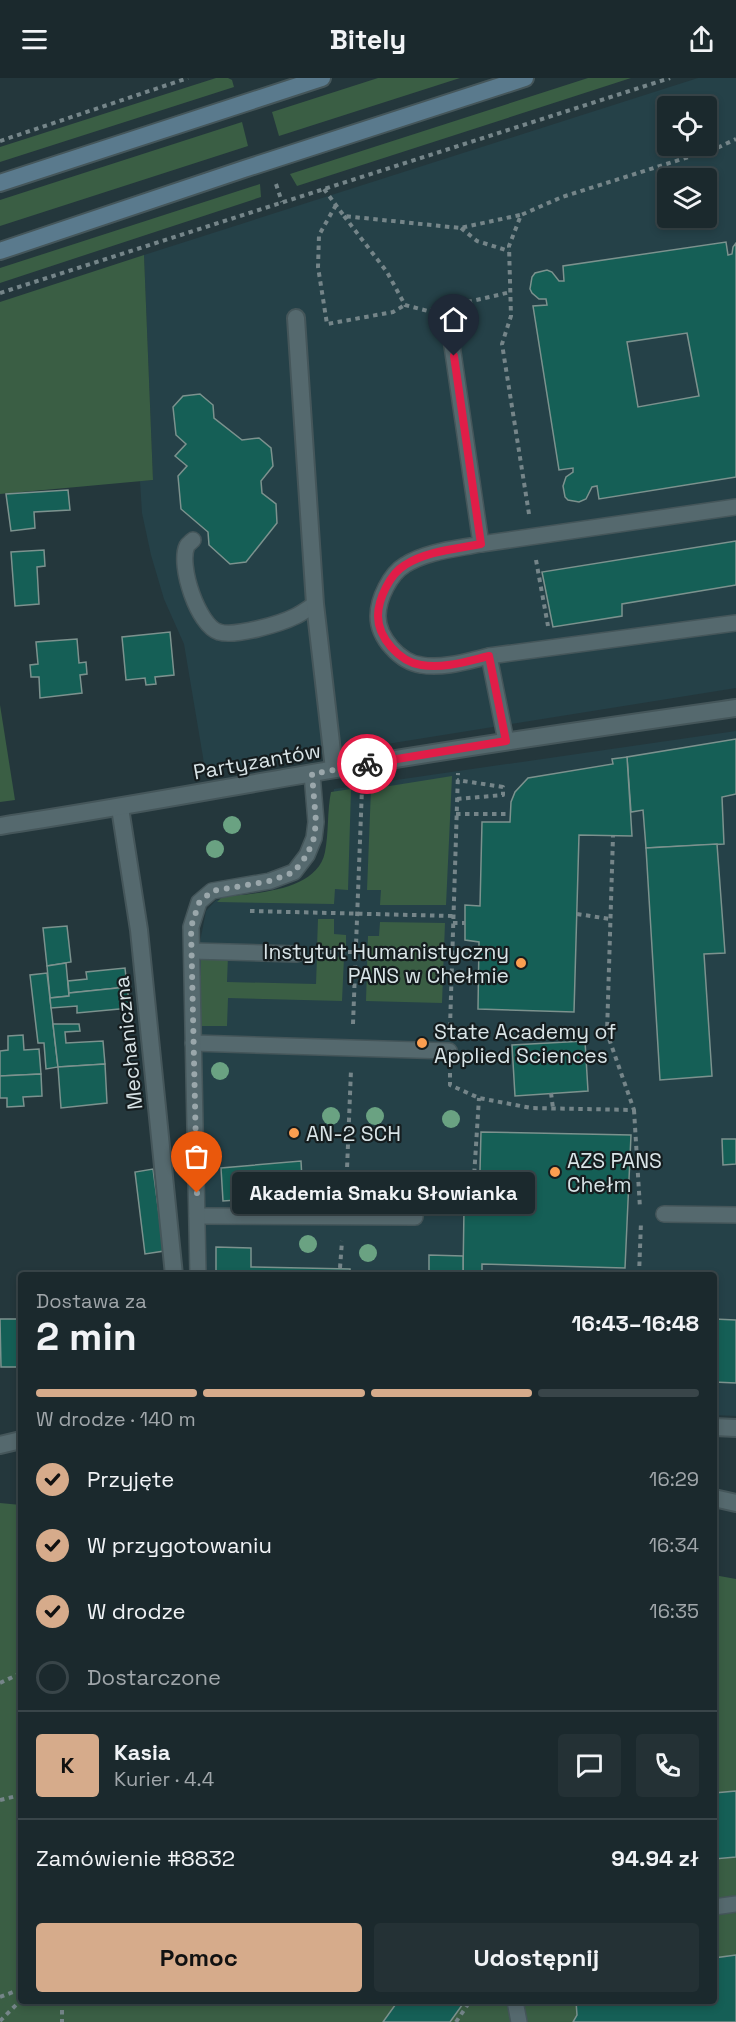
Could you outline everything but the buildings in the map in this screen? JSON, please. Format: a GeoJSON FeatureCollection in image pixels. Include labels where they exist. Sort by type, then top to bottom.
{"type":"FeatureCollection","features":[{"type":"Feature","properties":{"kind":"main road"},"geometry":{"type":"LineString","coordinates":[[0,183],[322,78]]}},
{"type":"Feature","properties":{"kind":"main road"},"geometry":{"type":"LineString","coordinates":[[0,251],[244,168],[525,78]]}},
{"type":"Feature","properties":{"kind":"street"},"geometry":{"type":"LineString","coordinates":[[296,318],[315,604],[334,769]]}},
{"type":"Feature","properties":{"kind":"street","name":"Partyzantów"},"geometry":{"type":"LineString","coordinates":[[0,826],[120,808],[334,769],[506,741],[736,708]]}},
{"type":"Feature","properties":{"kind":"street","name":"Mechaniczna"},"geometry":{"type":"LineString","coordinates":[[120,808],[139,930],[174,1272]]}},
{"type":"Feature","properties":{"kind":"street"},"geometry":{"type":"LineString","coordinates":[[717,1427],[736,1428]]}},
{"type":"Feature","properties":{"kind":"street"},"geometry":{"type":"LineString","coordinates":[[0,1447],[18,1441]]}},
{"type":"Feature","properties":{"kind":"street"},"geometry":{"type":"LineString","coordinates":[[0,1447],[18,1451]]}},
{"type":"Feature","properties":{"kind":"street"},"geometry":{"type":"LineString","coordinates":[[717,1499],[736,1503]]}},
{"type":"Feature","properties":{"kind":"lane"},"geometry":{"type":"LineString","coordinates":[[450,332],[481,544]]}},
{"type":"Feature","properties":{"kind":"lane"},"geometry":{"type":"LineString","coordinates":[[736,507],[440,552],[404,565],[384,591],[377,618],[382,633],[391,647],[402,658],[420,665],[456,664],[489,656],[736,623]]}},
{"type":"Feature","properties":{"kind":"lane"},"geometry":{"type":"LineString","coordinates":[[193,540],[187,545],[185,552],[193,601],[207,625],[218,632],[229,633],[277,623],[294,617],[315,604]]}},
{"type":"Feature","properties":{"kind":"lane"},"geometry":{"type":"LineString","coordinates":[[489,656],[506,741]]}},
{"type":"Feature","properties":{"kind":"lane"},"geometry":{"type":"LineString","coordinates":[[198,1272],[191,927],[199,903],[212,891],[270,881],[294,872],[307,855],[314,838],[316,822],[312,774]]}},
{"type":"Feature","properties":{"kind":"lane"},"geometry":{"type":"LineString","coordinates":[[192,951],[297,954]]}},
{"type":"Feature","properties":{"kind":"lane"},"geometry":{"type":"LineString","coordinates":[[193,1043],[449,1051]]}},
{"type":"Feature","properties":{"kind":"lane"},"geometry":{"type":"LineString","coordinates":[[664,1214],[736,1215]]}},
{"type":"Feature","properties":{"kind":"lane"},"geometry":{"type":"LineString","coordinates":[[197,1216],[415,1217]]}},
{"type":"Feature","properties":{"kind":"lane"},"geometry":{"type":"LineString","coordinates":[[717,1907],[736,1904]]}},
{"type":"Feature","properties":{"kind":"lane"},"geometry":{"type":"LineString","coordinates":[[516,2004],[519,2022]]}},
{"type":"Feature","properties":{"kind":"path"},"geometry":{"type":"LineString","coordinates":[[0,141],[188,78]]}},
{"type":"Feature","properties":{"kind":"path"},"geometry":{"type":"LineString","coordinates":[[0,293],[670,78]]}},
{"type":"Feature","properties":{"kind":"path"},"geometry":{"type":"LineString","coordinates":[[344,216],[460,228],[521,215],[562,198],[717,148],[736,139]]}},
{"type":"Feature","properties":{"kind":"path"},"geometry":{"type":"LineString","coordinates":[[324,189],[387,272],[405,305]]}},
{"type":"Feature","properties":{"kind":"path"},"geometry":{"type":"LineString","coordinates":[[336,205],[319,235],[318,267],[327,324],[393,312],[405,305],[428,311],[511,292]]}},
{"type":"Feature","properties":{"kind":"path"},"geometry":{"type":"LineString","coordinates":[[521,215],[509,251],[511,316],[502,344],[549,633]]}},
{"type":"Feature","properties":{"kind":"path"},"geometry":{"type":"LineString","coordinates":[[460,228],[477,241],[509,251]]}},
{"type":"Feature","properties":{"kind":"path"},"geometry":{"type":"LineString","coordinates":[[457,799],[503,795],[503,787],[458,780],[456,814],[449,1051],[450,1085],[479,1098],[531,1108],[634,1110]]}},
{"type":"Feature","properties":{"kind":"path"},"geometry":{"type":"LineString","coordinates":[[340,1268],[352,1048],[362,788]]}},
{"type":"Feature","properties":{"kind":"path"},"geometry":{"type":"LineString","coordinates":[[456,814],[510,814]]}},
{"type":"Feature","properties":{"kind":"path"},"geometry":{"type":"LineString","coordinates":[[613,836],[607,1033],[634,1110],[642,1234],[639,1272]]}},
{"type":"Feature","properties":{"kind":"path"},"geometry":{"type":"LineString","coordinates":[[243,911],[453,916]]}},
{"type":"Feature","properties":{"kind":"path"},"geometry":{"type":"LineString","coordinates":[[577,914],[610,919]]}},
{"type":"Feature","properties":{"kind":"path"},"geometry":{"type":"LineString","coordinates":[[453,923],[465,923]]}},
{"type":"Feature","properties":{"kind":"path"},"geometry":{"type":"LineString","coordinates":[[317,952],[356,952]]}},
{"type":"Feature","properties":{"kind":"path"},"geometry":{"type":"LineString","coordinates":[[551,1093],[553,1108]]}},
{"type":"Feature","properties":{"kind":"path"},"geometry":{"type":"LineString","coordinates":[[472,1209],[479,1098]]}},
{"type":"Feature","properties":{"kind":"path"},"geometry":{"type":"LineString","coordinates":[[0,1683],[18,1674]]}},
{"type":"Feature","properties":{"kind":"path"},"geometry":{"type":"LineString","coordinates":[[0,1800],[18,1796]]}},
{"type":"Feature","properties":{"kind":"path"},"geometry":{"type":"LineString","coordinates":[[0,1997],[18,1990]]}},
{"type":"Feature","properties":{"kind":"path"},"geometry":{"type":"LineString","coordinates":[[0,2021],[18,2003]]}},
{"type":"Feature","properties":{"kind":"path"},"geometry":{"type":"LineString","coordinates":[[62,2004],[62,2022]]}},
{"type":"Feature","properties":{"kind":"path"},"geometry":{"type":"LineString","coordinates":[[456,2022],[468,2004]]}},
{"type":"Feature","properties":{"kind":"shaded area"},"geometry":{"type":"Polygon","coordinates":[[[698,78],[736,78],[736,688],[287,760],[205,769],[184,644],[164,599],[142,513],[140,481],[153,480],[144,255],[698,78]]]}},
{"type":"Feature","properties":{"kind":"shaded area","name":"State Academy of Applied Sciences"},"geometry":{"type":"Polygon","coordinates":[[[736,731],[736,1416],[717,1415],[717,1272],[206,1272],[206,1252],[200,1243],[199,947],[206,911],[216,900],[286,892],[315,875],[326,857],[334,789],[736,731]]]}},
{"type":"Feature","properties":{"kind":"green space"},"geometry":{"type":"Polygon","coordinates":[[[216,78],[232,80],[234,87],[0,162],[0,147],[216,78]]]}},
{"type":"Feature","properties":{"kind":"green space"},"geometry":{"type":"Polygon","coordinates":[[[378,78],[460,78],[279,136],[272,112],[378,78]]]}},
{"type":"Feature","properties":{"kind":"green space"},"geometry":{"type":"Polygon","coordinates":[[[588,78],[631,78],[297,186],[290,174],[588,78]]]}},
{"type":"Feature","properties":{"kind":"green space"},"geometry":{"type":"Polygon","coordinates":[[[242,122],[248,146],[0,226],[0,200],[242,122]]]}},
{"type":"Feature","properties":{"kind":"green space"},"geometry":{"type":"Polygon","coordinates":[[[260,184],[261,197],[0,283],[0,268],[260,184]]]}},
{"type":"Feature","properties":{"kind":"green space"},"geometry":{"type":"Polygon","coordinates":[[[144,255],[153,480],[0,494],[0,302],[144,255]]]}},
{"type":"Feature","properties":{"kind":"green space"},"geometry":{"type":"Polygon","coordinates":[[[0,705],[15,800],[0,802],[0,705]]]}},
{"type":"Feature","properties":{"kind":"green space"},"geometry":{"type":"Polygon","coordinates":[[[452,776],[446,905],[380,905],[381,890],[367,890],[371,789],[452,776]]]}},
{"type":"Feature","properties":{"kind":"green space"},"geometry":{"type":"Polygon","coordinates":[[[351,789],[348,890],[335,889],[334,904],[217,902],[222,897],[282,888],[310,875],[320,865],[325,852],[331,792],[351,789]]]}},
{"type":"Feature","properties":{"kind":"green space"},"geometry":{"type":"Polygon","coordinates":[[[318,919],[334,919],[334,934],[346,935],[346,949],[317,948],[318,919]]]}},
{"type":"Feature","properties":{"kind":"green space"},"geometry":{"type":"Polygon","coordinates":[[[380,922],[445,923],[442,1003],[366,1001],[368,936],[379,936],[380,922]]]}},
{"type":"Feature","properties":{"kind":"green space"},"geometry":{"type":"Polygon","coordinates":[[[201,955],[228,956],[227,982],[316,984],[317,956],[344,957],[342,1001],[228,998],[227,1026],[201,1026],[201,955]]]}},
{"type":"Feature","properties":{"kind":"green space"},"geometry":{"type":"Polygon","coordinates":[[[0,1503],[18,1505],[18,2004],[717,2004],[717,1576],[736,1579],[736,2022],[0,2022],[0,1503]]]}},
{"type":"Feature","properties":{"kind":"way so far"},"geometry":{"type":"LineString","coordinates":[[197,1193],[191,927],[199,903],[212,891],[270,881],[294,872],[307,855],[314,838],[316,822],[312,774],[367,764]]}},
{"type":"Feature","properties":{"kind":"place","name":"Instytut Humanistyczny PANS w Chełmie"},"geometry":{"type":"Point","coordinates":[521,963]}},
{"type":"Feature","properties":{"kind":"place","name":"State Academy of Applied Sciences"},"geometry":{"type":"Point","coordinates":[422,1043]}},
{"type":"Feature","properties":{"kind":"place","name":"AN-2 SCH"},"geometry":{"type":"Point","coordinates":[294,1133]}},
{"type":"Feature","properties":{"kind":"place","name":"AZS PANS Chełm"},"geometry":{"type":"Point","coordinates":[555,1172]}},
{"type":"Feature","properties":{"kind":"place","name":"Akademia Smaku Słowianka"},"geometry":{"type":"Point","coordinates":[197,1193]}},
{"type":"Feature","properties":{"kind":"route"},"geometry":{"type":"LineString","coordinates":[[367,764],[506,741],[489,656],[456,664],[420,665],[402,658],[391,647],[382,633],[377,618],[384,591],[404,565],[440,552],[481,544],[454,356]]}}]}
